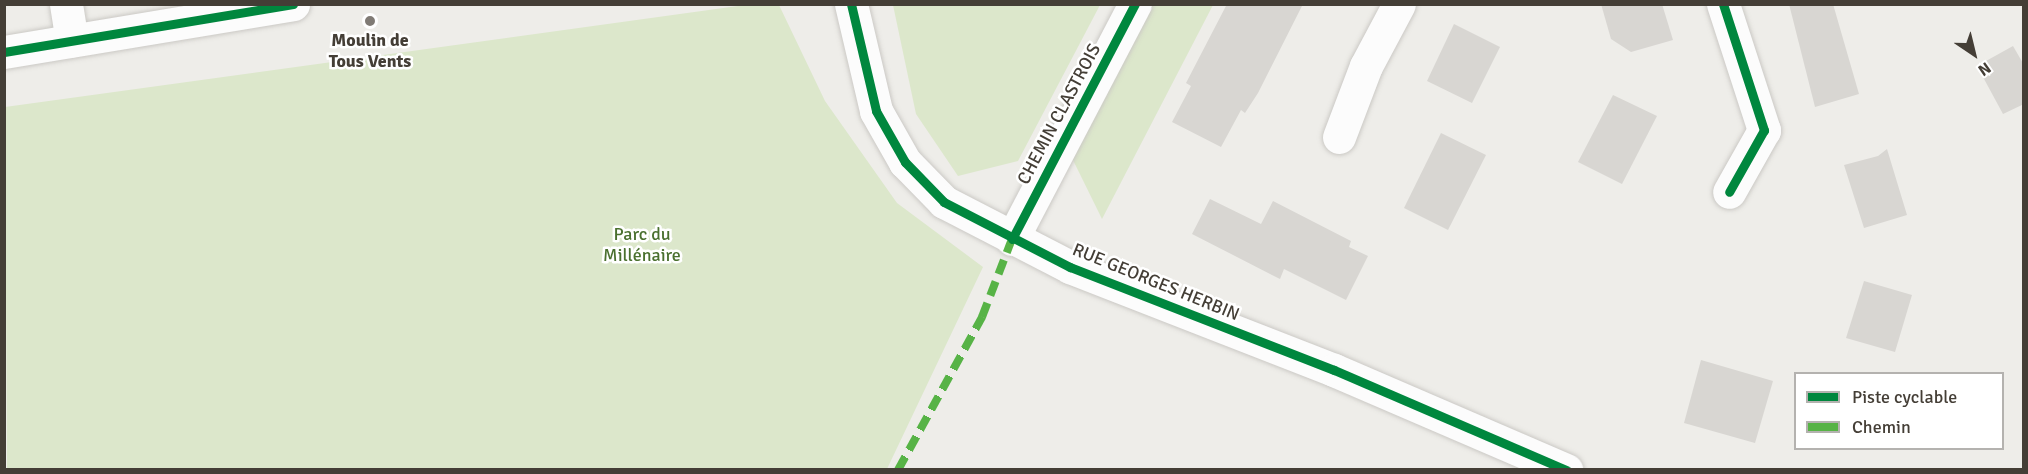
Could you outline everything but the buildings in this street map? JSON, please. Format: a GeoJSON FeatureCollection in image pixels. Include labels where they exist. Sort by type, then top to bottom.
{"type":"FeatureCollection","features":[{"type":"Feature","properties":{"kind":"street"},"geometry":{"type":"LineString","coordinates":[[66,4],[72,41]]}},
{"type":"Feature","properties":{"kind":"street"},"geometry":{"type":"LineString","coordinates":[[4,52],[292,4]]}},
{"type":"Feature","properties":{"kind":"street","name":"RUE GEORGES HERBIN"},"geometry":{"type":"LineString","coordinates":[[852,4],[876,111],[905,162],[944,202],[1070,267],[1334,370],[1566,470]]}},
{"type":"Feature","properties":{"kind":"street","name":"CHEMIN CLASTROIS"},"geometry":{"type":"LineString","coordinates":[[1012,238],[1135,4]]}},
{"type":"Feature","properties":{"kind":"street"},"geometry":{"type":"LineString","coordinates":[[1339,137],[1366,66],[1399,4]]}},
{"type":"Feature","properties":{"kind":"street"},"geometry":{"type":"LineString","coordinates":[[1723,4],[1764,130],[1729,192]]}},
{"type":"Feature","properties":{"kind":"green space"},"geometry":{"type":"Polygon","coordinates":[[[893,4],[1100,5],[1018,161],[958,176],[916,114],[893,4]]]}},
{"type":"Feature","properties":{"kind":"green space","name":"Parc du Millénaire"},"geometry":{"type":"Polygon","coordinates":[[[745,5],[779,5],[825,101],[897,203],[983,267],[887,469],[7,469],[5,107],[745,5]]]}},
{"type":"Feature","properties":{"kind":"green space"},"geometry":{"type":"Polygon","coordinates":[[[1152,5],[1213,5],[1102,219],[1071,156],[1152,5]]]}},
{"type":"Feature","properties":{"kind":"marked path"},"geometry":{"type":"LineString","coordinates":[[898,470],[982,317],[1012,239]]}},
{"type":"Feature","properties":{"kind":"cycle path"},"geometry":{"type":"LineString","coordinates":[[4,52],[293,4]]}},
{"type":"Feature","properties":{"kind":"cycle path"},"geometry":{"type":"LineString","coordinates":[[851,4],[876,111],[905,162],[944,202],[1070,267],[1334,370],[1566,470]]}},
{"type":"Feature","properties":{"kind":"cycle path"},"geometry":{"type":"LineString","coordinates":[[1012,239],[1135,4]]}},
{"type":"Feature","properties":{"kind":"cycle path"},"geometry":{"type":"LineString","coordinates":[[1723,4],[1764,130],[1729,192]]}},
{"type":"Feature","properties":{"kind":"place","name":"Moulin de Tous Vents"},"geometry":{"type":"Point","coordinates":[370,21]}}]}
